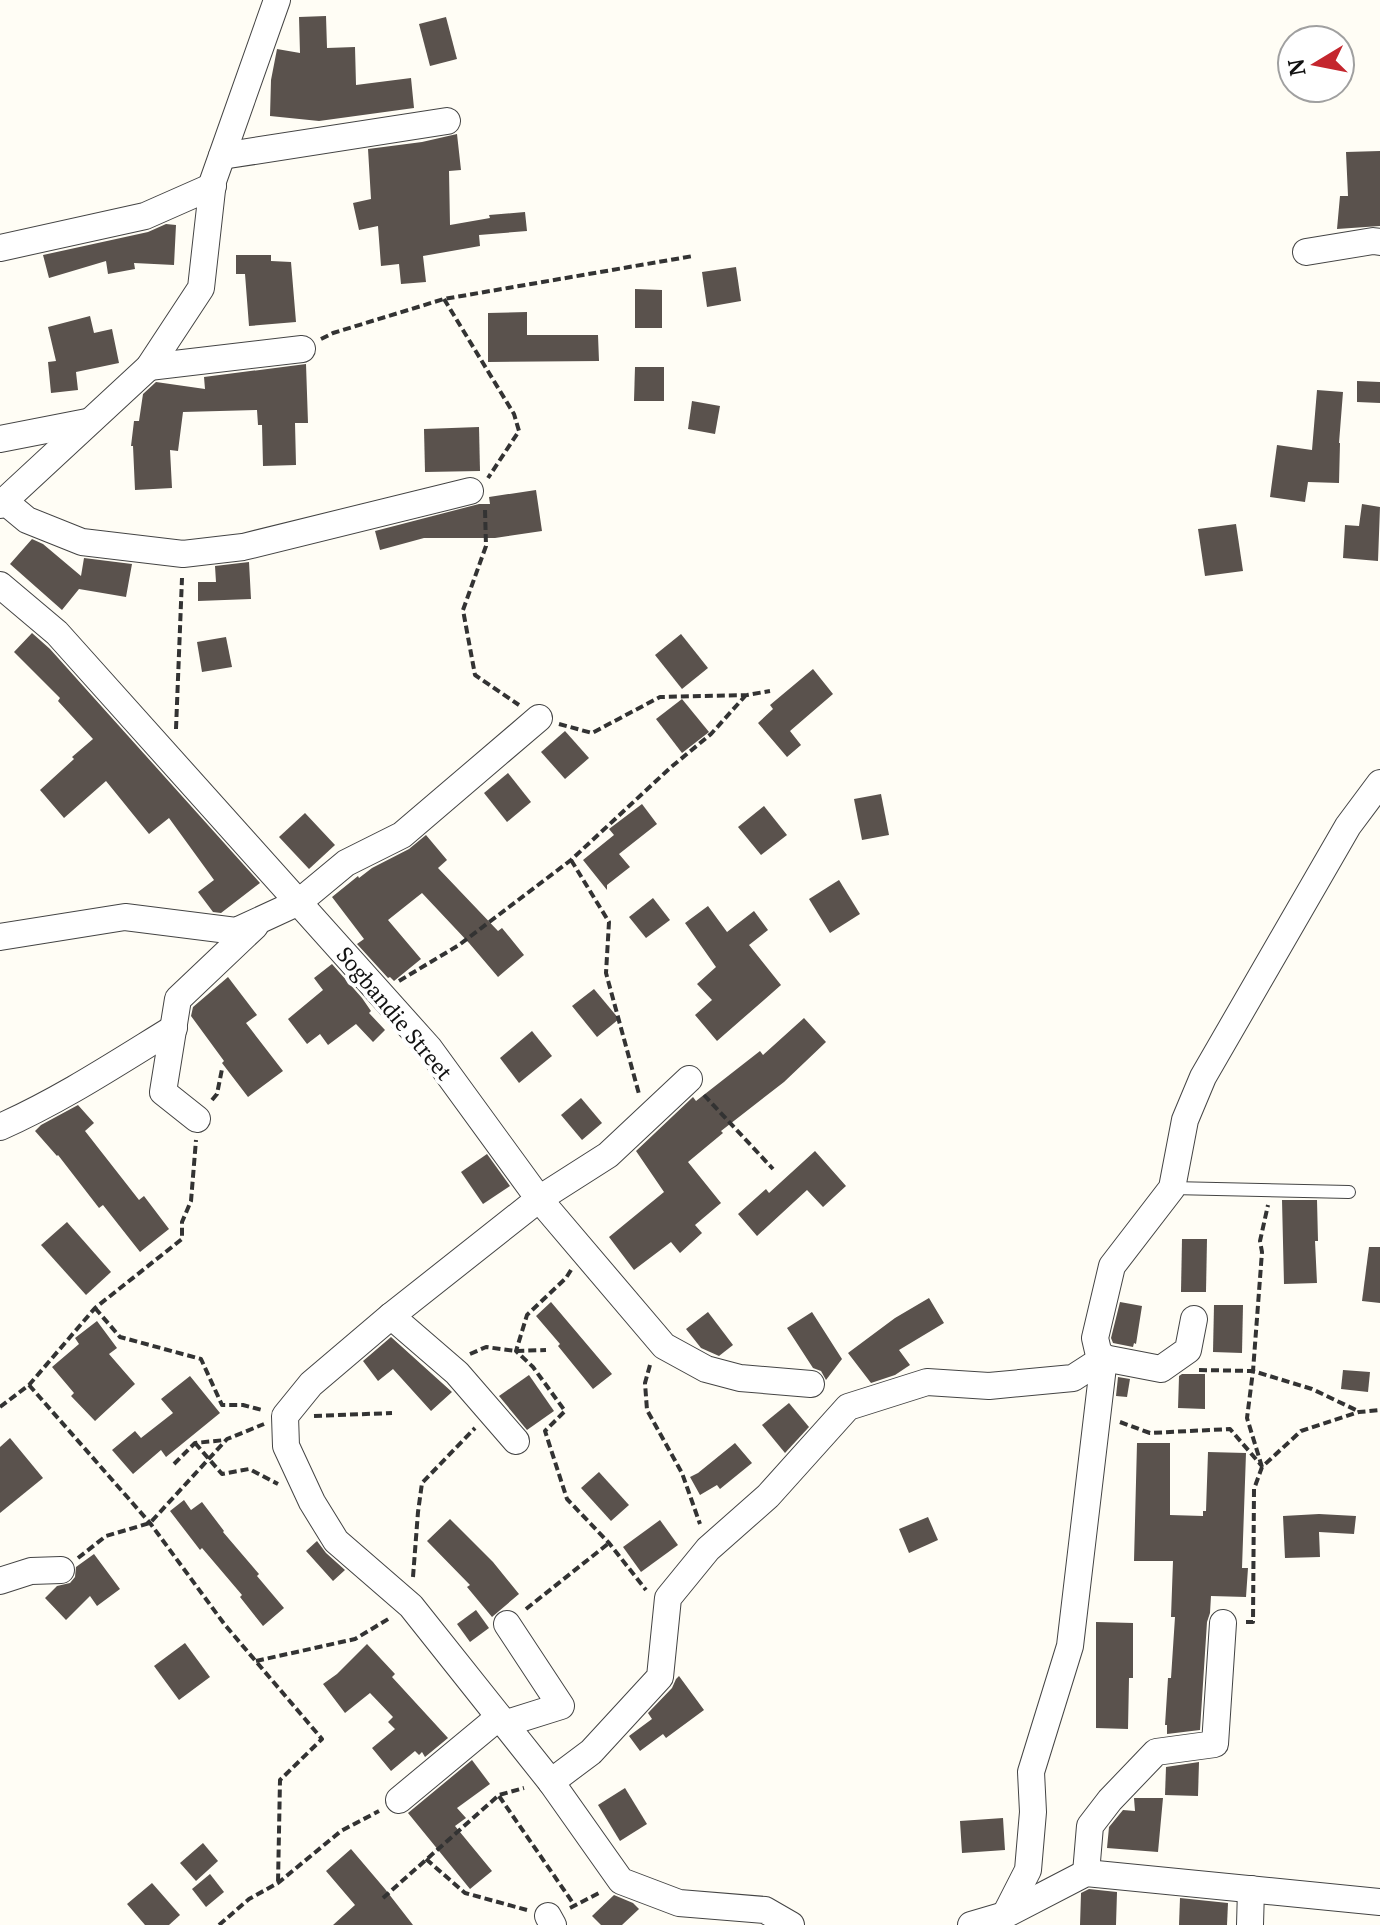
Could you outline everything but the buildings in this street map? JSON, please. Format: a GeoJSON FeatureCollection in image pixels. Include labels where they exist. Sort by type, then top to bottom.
{"type":"FeatureCollection","features":[{"type":"Feature","properties":{"kind":"street"},"geometry":{"type":"LineString","coordinates":[[277,0],[213,186],[201,288],[149,367],[2,503],[27,520],[82,542],[183,554],[243,547],[480,492]]}},
{"type":"Feature","properties":{"kind":"street"},"geometry":{"type":"LineString","coordinates":[[222,156],[447,121]]}},
{"type":"Feature","properties":{"kind":"street"},"geometry":{"type":"LineString","coordinates":[[0,248],[145,216],[213,186]]}},
{"type":"Feature","properties":{"kind":"street"},"geometry":{"type":"LineString","coordinates":[[1306,252],[1380,242]]}},
{"type":"Feature","properties":{"kind":"street"},"geometry":{"type":"LineString","coordinates":[[149,367],[302,349]]}},
{"type":"Feature","properties":{"kind":"street"},"geometry":{"type":"LineString","coordinates":[[0,439],[87,422]]}},
{"type":"Feature","properties":{"kind":"street","name":"Sogbandie Street"},"geometry":{"type":"LineString","coordinates":[[0,585],[57,633],[429,1048],[539,1199],[664,1346],[706,1369],[740,1378],[811,1384]]}},
{"type":"Feature","properties":{"kind":"street"},"geometry":{"type":"LineString","coordinates":[[0,937],[125,917],[236,931],[299,902],[346,863],[402,835],[539,718]]}},
{"type":"Feature","properties":{"kind":"street"},"geometry":{"type":"LineString","coordinates":[[1194,1319],[1188,1350],[1161,1369],[1104,1358],[1098,1351],[1095,1338],[1112,1266],[1172,1188],[1185,1120],[1203,1077],[1348,826],[1380,783]]}},
{"type":"Feature","properties":{"kind":"street"},"geometry":{"type":"LineString","coordinates":[[197,1119],[163,1092],[178,999],[264,918]]}},
{"type":"Feature","properties":{"kind":"street"},"geometry":{"type":"LineString","coordinates":[[0,1127],[86,1082],[174,1028]]}},
{"type":"Feature","properties":{"kind":"street"},"geometry":{"type":"LineString","coordinates":[[689,1079],[608,1155],[539,1199],[311,1384],[285,1416],[286,1446],[312,1502],[336,1541],[411,1606],[551,1782],[621,1881],[679,1903],[765,1910],[791,1925]]}},
{"type":"Feature","properties":{"kind":"street"},"geometry":{"type":"LineString","coordinates":[[391,1316],[457,1373],[516,1441]]}},
{"type":"Feature","properties":{"kind":"street"},"geometry":{"type":"LineString","coordinates":[[1001,1920],[1028,1870],[1033,1812],[1031,1772],[1070,1646],[1104,1358]]}},
{"type":"Feature","properties":{"kind":"street"},"geometry":{"type":"LineString","coordinates":[[551,1782],[591,1752],[660,1677],[668,1598],[708,1549],[768,1496],[848,1407],[927,1382],[989,1386],[1073,1378],[1104,1358]]}},
{"type":"Feature","properties":{"kind":"street"},"geometry":{"type":"LineString","coordinates":[[0,1581],[31,1571],[61,1570]]}},
{"type":"Feature","properties":{"kind":"street"},"geometry":{"type":"LineString","coordinates":[[1086,1873],[1090,1826],[1156,1752],[1215,1744],[1223,1623]]}},
{"type":"Feature","properties":{"kind":"street"},"geometry":{"type":"LineString","coordinates":[[399,1800],[501,1720],[561,1706],[507,1624]]}},
{"type":"Feature","properties":{"kind":"street"},"geometry":{"type":"LineString","coordinates":[[971,1925],[1001,1920],[1086,1873],[1380,1902]]}},
{"type":"Feature","properties":{"kind":"street"},"geometry":{"type":"LineString","coordinates":[[1250,1925],[1251,1889]]}},
{"type":"Feature","properties":{"kind":"lane"},"geometry":{"type":"LineString","coordinates":[[1172,1188],[1349,1192]]}},
{"type":"Feature","properties":{"kind":"path"},"geometry":{"type":"LineString","coordinates":[[302,349],[333,333],[444,299],[693,256]]}},
{"type":"Feature","properties":{"kind":"path"},"geometry":{"type":"LineString","coordinates":[[444,299],[514,414],[519,431],[480,492],[486,546],[463,610],[475,675],[539,718],[592,733],[660,697],[747,695],[770,691]]}},
{"type":"Feature","properties":{"kind":"path"},"geometry":{"type":"LineString","coordinates":[[164,751],[175,739],[183,554]]}},
{"type":"Feature","properties":{"kind":"path"},"geometry":{"type":"LineString","coordinates":[[380,993],[459,945],[571,860],[711,734],[747,695]]}},
{"type":"Feature","properties":{"kind":"path"},"geometry":{"type":"LineString","coordinates":[[571,860],[609,922],[606,973],[640,1095],[656,1111]]}},
{"type":"Feature","properties":{"kind":"path"},"geometry":{"type":"LineString","coordinates":[[0,1407],[29,1385],[95,1308],[182,1239],[182,1222],[191,1201],[197,1119],[217,1094],[222,1069]]}},
{"type":"Feature","properties":{"kind":"path"},"geometry":{"type":"LineString","coordinates":[[689,1079],[773,1169]]}},
{"type":"Feature","properties":{"kind":"path"},"geometry":{"type":"LineString","coordinates":[[1262,1467],[1247,1418],[1262,1252],[1260,1241],[1271,1191]]}},
{"type":"Feature","properties":{"kind":"path"},"geometry":{"type":"LineString","coordinates":[[516,1351],[527,1315],[566,1278],[583,1251]]}},
{"type":"Feature","properties":{"kind":"path"},"geometry":{"type":"LineString","coordinates":[[95,1308],[120,1337],[201,1359],[222,1405],[243,1405],[285,1416],[392,1413]]}},
{"type":"Feature","properties":{"kind":"path"},"geometry":{"type":"LineString","coordinates":[[664,1346],[654,1353],[645,1383],[647,1410],[682,1473],[708,1549]]}},
{"type":"Feature","properties":{"kind":"path"},"geometry":{"type":"LineString","coordinates":[[457,1373],[468,1355],[486,1347],[516,1351],[546,1350]]}},
{"type":"Feature","properties":{"kind":"path"},"geometry":{"type":"LineString","coordinates":[[516,1351],[533,1367],[565,1411],[545,1431],[567,1499],[609,1543],[653,1598],[668,1598]]}},
{"type":"Feature","properties":{"kind":"path"},"geometry":{"type":"LineString","coordinates":[[1161,1369],[1253,1371],[1312,1389],[1359,1412]]}},
{"type":"Feature","properties":{"kind":"path"},"geometry":{"type":"LineString","coordinates":[[29,1385],[150,1523],[225,1625],[322,1739],[280,1780],[278,1883]]}},
{"type":"Feature","properties":{"kind":"path"},"geometry":{"type":"LineString","coordinates":[[1223,1623],[1253,1622],[1254,1489],[1262,1467],[1301,1431],[1359,1412],[1380,1410]]}},
{"type":"Feature","properties":{"kind":"path"},"geometry":{"type":"LineString","coordinates":[[1097,1414],[1150,1433],[1230,1429],[1262,1467]]}},
{"type":"Feature","properties":{"kind":"path"},"geometry":{"type":"LineString","coordinates":[[174,1464],[195,1443],[227,1439],[285,1416]]}},
{"type":"Feature","properties":{"kind":"path"},"geometry":{"type":"LineString","coordinates":[[61,1570],[106,1536],[150,1523],[227,1439]]}},
{"type":"Feature","properties":{"kind":"path"},"geometry":{"type":"LineString","coordinates":[[195,1443],[222,1474],[249,1469],[312,1502]]}},
{"type":"Feature","properties":{"kind":"path"},"geometry":{"type":"LineString","coordinates":[[507,1624],[609,1543]]}},
{"type":"Feature","properties":{"kind":"path"},"geometry":{"type":"LineString","coordinates":[[383,1898],[499,1795],[551,1782]]}},
{"type":"Feature","properties":{"kind":"path"},"geometry":{"type":"LineString","coordinates":[[499,1795],[575,1906]]}},
{"type":"Feature","properties":{"kind":"path"},"geometry":{"type":"LineString","coordinates":[[219,1925],[249,1899],[278,1883],[341,1831],[399,1800]]}}]}
